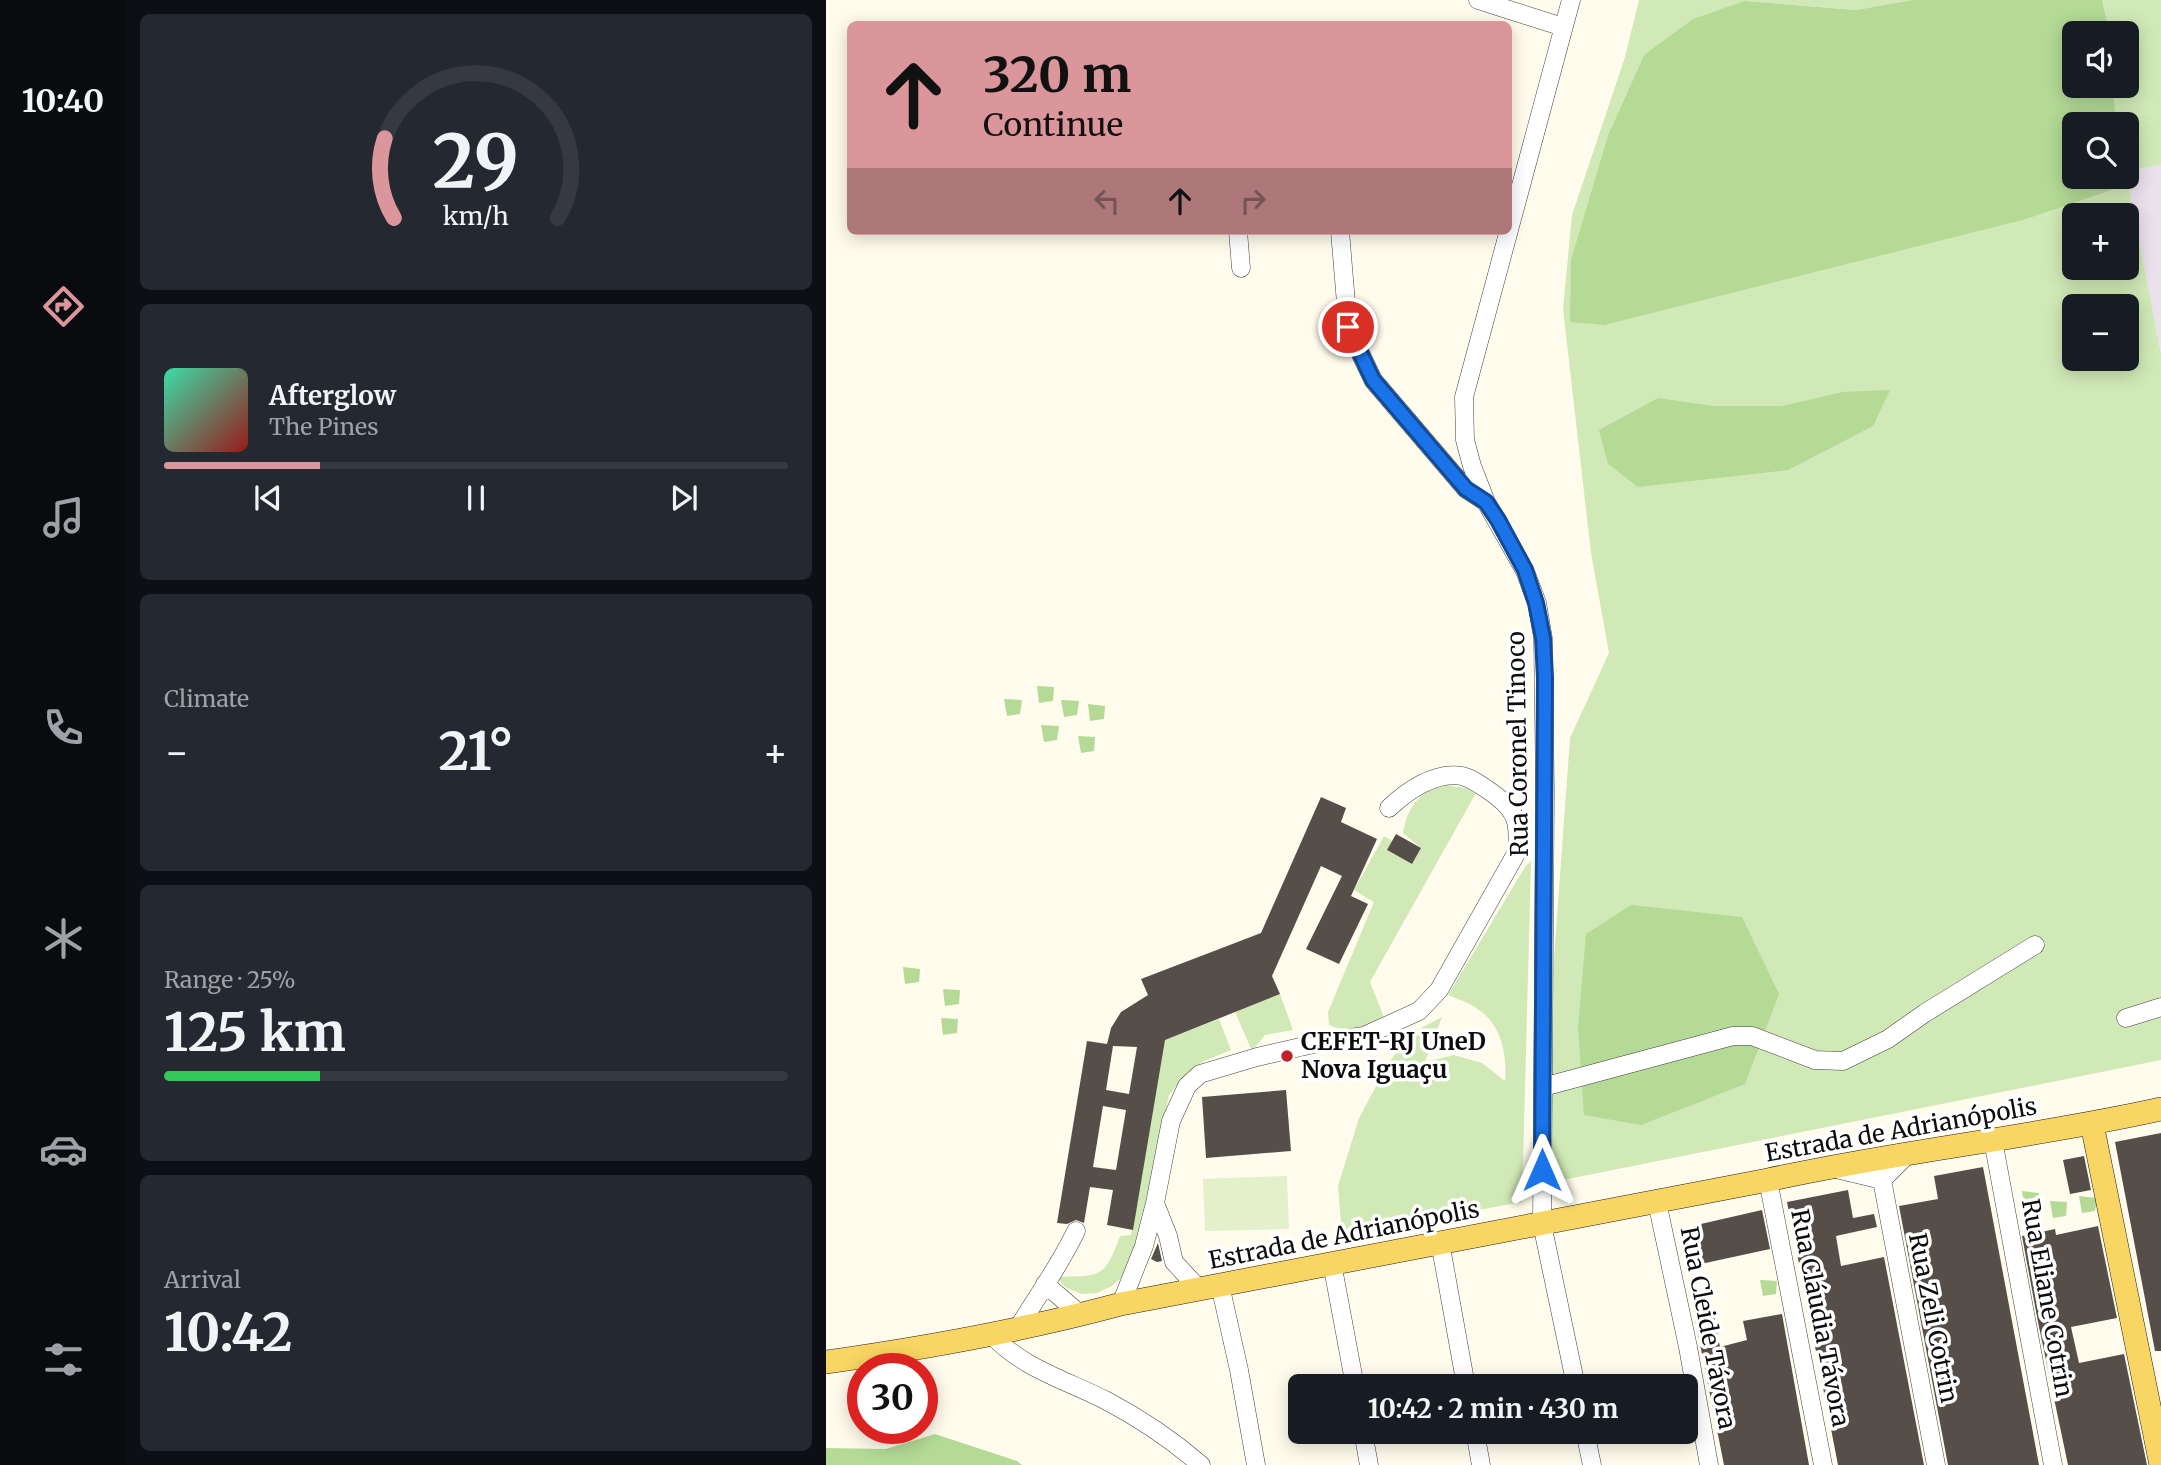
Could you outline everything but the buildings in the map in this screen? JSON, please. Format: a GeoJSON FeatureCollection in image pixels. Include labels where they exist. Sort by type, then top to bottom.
{"type":"FeatureCollection","features":[{"type":"Feature","properties":{"kind":"main road","name":"Estrada de Adrianópolis"},"geometry":{"type":"LineString","coordinates":[[826,1362],[1018,1328],[1121,1304],[1768,1181],[1828,1167],[2092,1124],[2161,1109]]}},
{"type":"Feature","properties":{"kind":"main road"},"geometry":{"type":"LineString","coordinates":[[2092,1124],[2161,1465]]}},
{"type":"Feature","properties":{"kind":"street"},"geometry":{"type":"LineString","coordinates":[[1478,0],[1563,27]]}},
{"type":"Feature","properties":{"kind":"street","name":"Rua Coronel Tinoco"},"geometry":{"type":"LineString","coordinates":[[1512,218],[1571,0]]}},
{"type":"Feature","properties":{"kind":"street"},"geometry":{"type":"LineString","coordinates":[[1237,235],[1241,268]]}},
{"type":"Feature","properties":{"kind":"street"},"geometry":{"type":"LineString","coordinates":[[1340,235],[1348,327],[1373,380],[1466,489],[1486,502]]}},
{"type":"Feature","properties":{"kind":"street","name":"Rua Coronel Tinoco"},"geometry":{"type":"LineString","coordinates":[[1507,235],[1464,397],[1465,440],[1486,502],[1525,570],[1536,603],[1543,638],[1545,791],[1542,1224],[1573,1374]]}},
{"type":"Feature","properties":{"kind":"street"},"geometry":{"type":"LineString","coordinates":[[1121,1304],[1139,1262],[1156,1203],[1171,1121],[1187,1086],[1200,1074],[1257,1057],[1322,1042],[1364,1037],[1419,1011],[1439,990],[1517,852],[1519,828],[1511,807],[1482,785],[1461,776],[1435,779],[1410,789],[1389,808]]}},
{"type":"Feature","properties":{"kind":"street"},"geometry":{"type":"LineString","coordinates":[[1543,1087],[1733,1036],[1752,1036],[1815,1060],[1843,1060],[1888,1039],[2035,945]]}},
{"type":"Feature","properties":{"kind":"street"},"geometry":{"type":"LineString","coordinates":[[2126,1018],[2161,1007]]}},
{"type":"Feature","properties":{"kind":"street","name":"Rua Eliane Cotrin"},"geometry":{"type":"LineString","coordinates":[[1993,1140],[2053,1465]]}},
{"type":"Feature","properties":{"kind":"street"},"geometry":{"type":"LineString","coordinates":[[1828,1167],[1882,1180],[1909,1153]]}},
{"type":"Feature","properties":{"kind":"street","name":"Rua Zeli Cotrin"},"geometry":{"type":"LineString","coordinates":[[1882,1180],[1936,1465]]}},
{"type":"Feature","properties":{"kind":"street","name":"Rua Cláudia Távora"},"geometry":{"type":"LineString","coordinates":[[1768,1181],[1823,1465]]}},
{"type":"Feature","properties":{"kind":"street","name":"Rua Cleide Távora"},"geometry":{"type":"LineString","coordinates":[[1657,1202],[1688,1347],[1709,1465]]}},
{"type":"Feature","properties":{"kind":"street"},"geometry":{"type":"LineString","coordinates":[[1156,1203],[1174,1262],[1210,1287],[1256,1465]]}},
{"type":"Feature","properties":{"kind":"street"},"geometry":{"type":"LineString","coordinates":[[1018,1328],[1060,1265],[1076,1231]]}},
{"type":"Feature","properties":{"kind":"street"},"geometry":{"type":"LineString","coordinates":[[1440,1242],[1464,1374]]}},
{"type":"Feature","properties":{"kind":"street"},"geometry":{"type":"LineString","coordinates":[[1332,1263],[1353,1374]]}},
{"type":"Feature","properties":{"kind":"street"},"geometry":{"type":"LineString","coordinates":[[1045,1284],[1081,1315]]}},
{"type":"Feature","properties":{"kind":"street"},"geometry":{"type":"LineString","coordinates":[[990,1333],[1018,1359],[1106,1400],[1158,1429],[1201,1465]]}},
{"type":"Feature","properties":{"kind":"street"},"geometry":{"type":"LineString","coordinates":[[1365,1444],[1369,1465]]}},
{"type":"Feature","properties":{"kind":"street"},"geometry":{"type":"LineString","coordinates":[[1477,1444],[1481,1465]]}},
{"type":"Feature","properties":{"kind":"street"},"geometry":{"type":"LineString","coordinates":[[1588,1444],[1592,1465]]}},
{"type":"Feature","properties":{"kind":"shaded area"},"geometry":{"type":"Polygon","coordinates":[[[2161,165],[2161,354],[2139,239],[2139,203],[2132,203],[2129,189],[2139,189],[2139,169],[2161,165]]]}},
{"type":"Feature","properties":{"kind":"green space"},"geometry":{"type":"Polygon","coordinates":[[[1639,0],[1912,0],[1856,10],[1745,1],[1644,55],[1608,135],[1571,259],[2129,189],[2132,203],[2062,203],[2062,280],[2139,280],[2139,239],[2161,354],[2161,1060],[1563,1180],[1549,1172],[1551,999],[1570,738],[1609,653],[1591,553],[1563,309],[1572,215],[1625,57],[1639,0]]]}},
{"type":"Feature","properties":{"kind":"green space"},"geometry":{"type":"Polygon","coordinates":[[[1912,0],[2102,0],[2107,21],[2062,21],[2062,98],[2114,98],[2115,112],[2062,112],[2062,189],[2114,189],[2073,203],[2062,203],[2062,207],[2026,219],[1604,325],[1570,322],[1571,259],[1608,135],[1644,55],[1693,19],[1745,1],[1856,10],[1912,0]]]}},
{"type":"Feature","properties":{"kind":"green space"},"geometry":{"type":"Polygon","coordinates":[[[2102,0],[2161,0],[2161,165],[2139,169],[2139,112],[2115,112],[2114,98],[2139,98],[2139,21],[2107,21],[2102,0]]]}},
{"type":"Feature","properties":{"kind":"green space"},"geometry":{"type":"Polygon","coordinates":[[[1890,390],[1873,426],[1788,470],[1638,487],[1608,464],[1599,430],[1658,398],[1713,406],[1782,406],[1843,392],[1890,390]]]}},
{"type":"Feature","properties":{"kind":"green space"},"geometry":{"type":"Polygon","coordinates":[[[1037,686],[1054,687],[1053,701],[1039,703],[1037,686]]]}},
{"type":"Feature","properties":{"kind":"green space"},"geometry":{"type":"Polygon","coordinates":[[[1004,699],[1022,700],[1020,714],[1007,716],[1004,699]]]}},
{"type":"Feature","properties":{"kind":"green space"},"geometry":{"type":"Polygon","coordinates":[[[1061,700],[1079,701],[1077,715],[1064,717],[1061,700]]]}},
{"type":"Feature","properties":{"kind":"green space"},"geometry":{"type":"Polygon","coordinates":[[[1088,704],[1105,706],[1104,719],[1090,721],[1088,704]]]}},
{"type":"Feature","properties":{"kind":"green space"},"geometry":{"type":"Polygon","coordinates":[[[1041,725],[1059,726],[1057,740],[1044,742],[1041,725]]]}},
{"type":"Feature","properties":{"kind":"green space"},"geometry":{"type":"Polygon","coordinates":[[[1078,736],[1095,737],[1094,751],[1081,753],[1078,736]]]}},
{"type":"Feature","properties":{"kind":"green space"},"geometry":{"type":"Polygon","coordinates":[[[1440,784],[1465,788],[1476,793],[1370,982],[1385,1020],[1358,1030],[1345,1030],[1329,1025],[1328,1012],[1374,902],[1354,890],[1384,836],[1392,841],[1388,851],[1412,864],[1421,848],[1403,833],[1408,816],[1425,793],[1440,784]]]}},
{"type":"Feature","properties":{"kind":"green space"},"geometry":{"type":"Polygon","coordinates":[[[1531,861],[1522,1202],[1342,1235],[1338,1186],[1359,1118],[1389,1062],[1410,1034],[1442,1017],[1425,1062],[1454,1055],[1482,1063],[1505,1081],[1504,1051],[1493,1024],[1475,1008],[1448,995],[1531,861]]]}},
{"type":"Feature","properties":{"kind":"green space"},"geometry":{"type":"Polygon","coordinates":[[[1631,905],[1742,917],[1779,994],[1745,1084],[1641,1125],[1584,1115],[1578,1028],[1586,934],[1631,905]]]}},
{"type":"Feature","properties":{"kind":"green space"},"geometry":{"type":"Polygon","coordinates":[[[903,967],[920,969],[919,982],[905,984],[903,967]]]}},
{"type":"Feature","properties":{"kind":"green space"},"geometry":{"type":"Polygon","coordinates":[[[943,989],[960,990],[959,1004],[945,1006],[943,989]]]}},
{"type":"Feature","properties":{"kind":"green space"},"geometry":{"type":"Polygon","coordinates":[[[1280,994],[1293,1030],[1265,1035],[1252,1051],[1235,1012],[1280,994]]]}},
{"type":"Feature","properties":{"kind":"green space"},"geometry":{"type":"Polygon","coordinates":[[[941,1018],[958,1019],[957,1033],[943,1035],[941,1018]]]}},
{"type":"Feature","properties":{"kind":"green space"},"geometry":{"type":"Polygon","coordinates":[[[1219,1019],[1231,1050],[1204,1061],[1186,1075],[1169,1095],[1141,1236],[1126,1274],[1112,1286],[1097,1293],[1081,1294],[1065,1287],[1056,1277],[1092,1275],[1099,1272],[1110,1261],[1120,1236],[1131,1235],[1162,1041],[1219,1019]]]}},
{"type":"Feature","properties":{"kind":"green space"},"geometry":{"type":"Polygon","coordinates":[[[1287,1176],[1289,1229],[1205,1231],[1203,1179],[1287,1176]]]}},
{"type":"Feature","properties":{"kind":"green space"},"geometry":{"type":"Polygon","coordinates":[[[2022,1191],[2039,1193],[2038,1206],[2025,1208],[2022,1191]]]}},
{"type":"Feature","properties":{"kind":"green space"},"geometry":{"type":"Polygon","coordinates":[[[2079,1196],[2097,1198],[2095,1211],[2082,1213],[2079,1196]]]}},
{"type":"Feature","properties":{"kind":"green space"},"geometry":{"type":"Polygon","coordinates":[[[2050,1201],[2067,1202],[2066,1216],[2053,1218],[2050,1201]]]}},
{"type":"Feature","properties":{"kind":"green space"},"geometry":{"type":"Polygon","coordinates":[[[1760,1280],[1777,1281],[1776,1294],[1763,1296],[1760,1280]]]}},
{"type":"Feature","properties":{"kind":"green space"},"geometry":{"type":"Polygon","coordinates":[[[938,1435],[1022,1465],[826,1465],[826,1448],[886,1449],[902,1444],[938,1444],[938,1435]]]}},
{"type":"Feature","properties":{"kind":"place","name":"CEFET-RJ UneD Nova Iguaçu"},"geometry":{"type":"Point","coordinates":[1287,1056]}},
{"type":"Feature","properties":{"kind":"route"},"geometry":{"type":"LineString","coordinates":[[1348,327],[1373,380],[1466,489],[1486,502],[1525,570],[1536,603],[1543,638],[1545,678],[1542,1170]]}}]}
